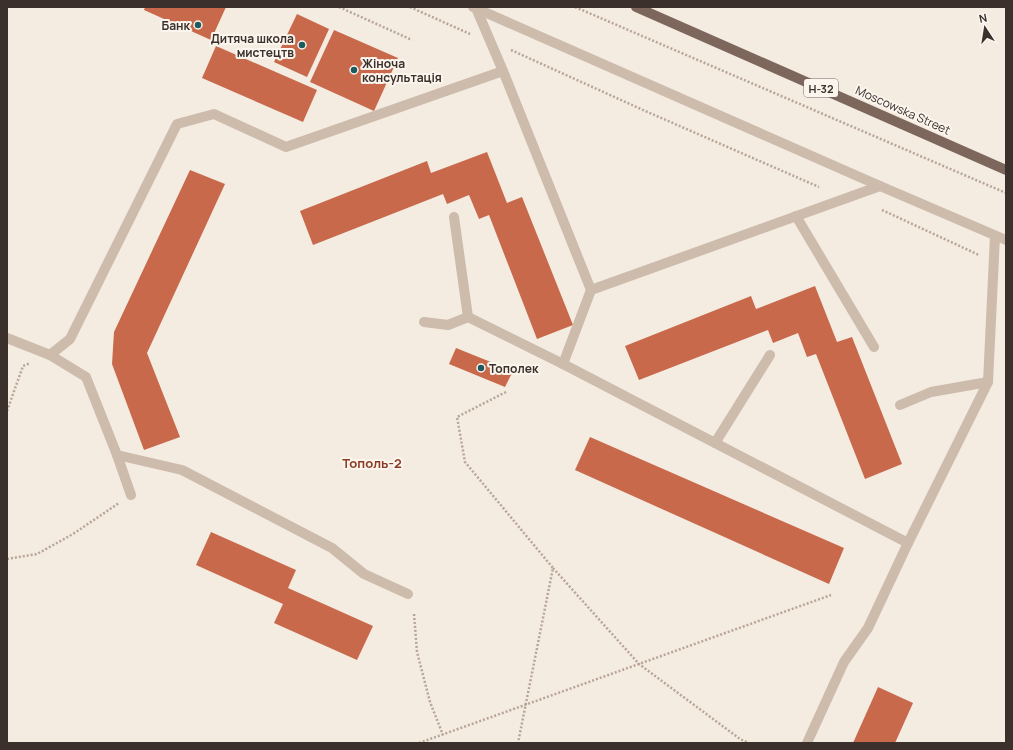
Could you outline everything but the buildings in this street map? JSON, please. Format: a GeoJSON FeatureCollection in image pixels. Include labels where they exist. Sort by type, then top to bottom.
{"type":"FeatureCollection","features":[{"type":"Feature","properties":{"kind":"main road","name":"Moscowska Street"},"geometry":{"type":"LineString","coordinates":[[636,7],[1006,170]]}},
{"type":"Feature","properties":{"kind":"lane"},"geometry":{"type":"LineString","coordinates":[[475,8],[503,71],[590,290],[563,364]]}},
{"type":"Feature","properties":{"kind":"lane"},"geometry":{"type":"LineString","coordinates":[[475,8],[1006,240]]}},
{"type":"Feature","properties":{"kind":"lane"},"geometry":{"type":"LineString","coordinates":[[50,355],[70,338],[177,124],[214,114],[286,147],[503,71]]}},
{"type":"Feature","properties":{"kind":"lane"},"geometry":{"type":"LineString","coordinates":[[590,290],[880,186]]}},
{"type":"Feature","properties":{"kind":"lane"},"geometry":{"type":"LineString","coordinates":[[796,216],[874,347]]}},
{"type":"Feature","properties":{"kind":"lane"},"geometry":{"type":"LineString","coordinates":[[454,217],[468,317]]}},
{"type":"Feature","properties":{"kind":"lane"},"geometry":{"type":"LineString","coordinates":[[807,743],[844,662],[868,628],[908,543],[988,382],[995,236]]}},
{"type":"Feature","properties":{"kind":"lane"},"geometry":{"type":"LineString","coordinates":[[424,322],[448,325],[468,317],[563,364],[908,543]]}},
{"type":"Feature","properties":{"kind":"lane"},"geometry":{"type":"LineString","coordinates":[[7,338],[50,355],[86,377],[131,495]]}},
{"type":"Feature","properties":{"kind":"lane"},"geometry":{"type":"LineString","coordinates":[[715,443],[770,355]]}},
{"type":"Feature","properties":{"kind":"lane"},"geometry":{"type":"LineString","coordinates":[[900,405],[931,392],[988,382]]}},
{"type":"Feature","properties":{"kind":"lane"},"geometry":{"type":"LineString","coordinates":[[117,455],[182,470],[332,548],[364,574],[408,594]]}},
{"type":"Feature","properties":{"kind":"path"},"geometry":{"type":"LineString","coordinates":[[339,7],[412,40]]}},
{"type":"Feature","properties":{"kind":"path"},"geometry":{"type":"LineString","coordinates":[[410,7],[471,35]]}},
{"type":"Feature","properties":{"kind":"path"},"geometry":{"type":"LineString","coordinates":[[576,7],[1006,193]]}},
{"type":"Feature","properties":{"kind":"path"},"geometry":{"type":"LineString","coordinates":[[510,50],[819,187]]}},
{"type":"Feature","properties":{"kind":"path"},"geometry":{"type":"LineString","coordinates":[[882,210],[979,255]]}},
{"type":"Feature","properties":{"kind":"path"},"geometry":{"type":"LineString","coordinates":[[7,411],[23,366],[50,355]]}},
{"type":"Feature","properties":{"kind":"path"},"geometry":{"type":"LineString","coordinates":[[506,392],[457,417],[465,462],[553,568],[639,664],[740,739],[749,743]]}},
{"type":"Feature","properties":{"kind":"path"},"geometry":{"type":"LineString","coordinates":[[7,559],[37,554],[72,534],[131,495]]}},
{"type":"Feature","properties":{"kind":"path"},"geometry":{"type":"LineString","coordinates":[[518,743],[553,568]]}},
{"type":"Feature","properties":{"kind":"path"},"geometry":{"type":"LineString","coordinates":[[419,743],[831,595]]}},
{"type":"Feature","properties":{"kind":"path"},"geometry":{"type":"LineString","coordinates":[[414,614],[417,652],[430,702],[443,735]]}},
{"type":"Feature","properties":{"kind":"place","name":"Банк"},"geometry":{"type":"Point","coordinates":[198,25]}},
{"type":"Feature","properties":{"kind":"place","name":"Дитяча школа мистецтв"},"geometry":{"type":"Point","coordinates":[302,45]}},
{"type":"Feature","properties":{"kind":"place","name":"Жіноча консультація"},"geometry":{"type":"Point","coordinates":[354,70]}},
{"type":"Feature","properties":{"kind":"place","name":"Тополек"},"geometry":{"type":"Point","coordinates":[481,368]}},
{"type":"Feature","properties":{"kind":"district","name":"Тополь-2"},"geometry":{"type":"Point","coordinates":[372,463]}}]}
